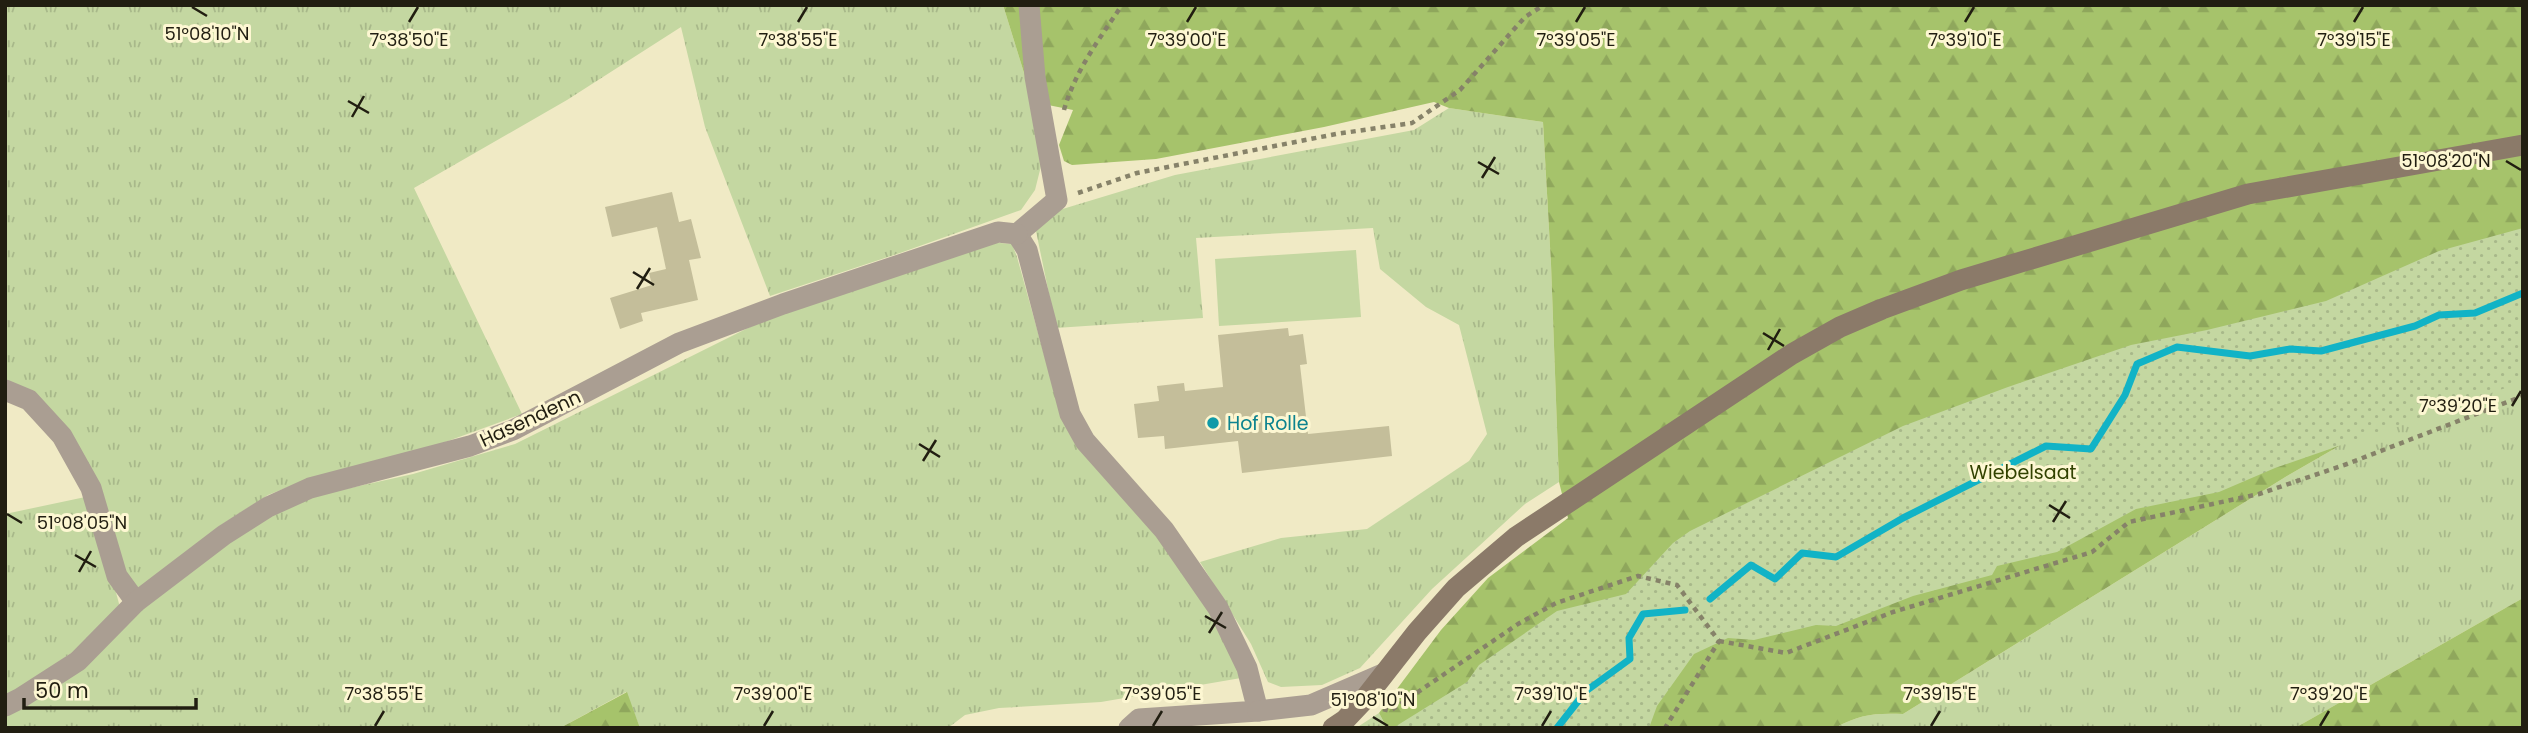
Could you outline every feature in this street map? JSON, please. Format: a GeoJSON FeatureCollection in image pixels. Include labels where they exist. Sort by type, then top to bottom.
{"type":"FeatureCollection","features":[{"type":"Feature","properties":{"kind":"main road"},"geometry":{"type":"LineString","coordinates":[[1333,728],[1363,701],[1417,632],[1456,588],[1516,537],[1792,354],[1840,327],[1961,280],[2248,194],[2522,144]]}},
{"type":"Feature","properties":{"kind":"street"},"geometry":{"type":"LineString","coordinates":[[1029,5],[1035,77],[1057,200],[1017,234],[1027,250],[1070,414],[1085,441],[1164,530],[1219,608],[1247,668],[1258,711]]}},
{"type":"Feature","properties":{"kind":"street","name":"Hasendenn"},"geometry":{"type":"LineString","coordinates":[[5,706],[78,661],[136,602],[224,536],[268,507],[310,488],[470,446],[513,430],[679,343],[783,304],[998,232],[1017,234]]}},
{"type":"Feature","properties":{"kind":"street"},"geometry":{"type":"LineString","coordinates":[[5,390],[29,400],[62,436],[91,488],[117,576],[136,602]]}},
{"type":"Feature","properties":{"kind":"street"},"geometry":{"type":"LineString","coordinates":[[1129,728],[1139,719],[1311,705],[1383,674]]}},
{"type":"Feature","properties":{"kind":"path"},"geometry":{"type":"LineString","coordinates":[[1060,120],[1068,94],[1091,51],[1122,5]]}},
{"type":"Feature","properties":{"kind":"path"},"geometry":{"type":"LineString","coordinates":[[1057,200],[1137,173],[1336,134],[1412,123],[1460,90],[1525,17],[1544,5]]}},
{"type":"Feature","properties":{"kind":"path"},"geometry":{"type":"LineString","coordinates":[[1363,701],[1390,711],[1518,624],[1556,603],[1638,576],[1677,585],[1719,641],[1786,653],[1893,612],[2092,552],[2129,522],[2259,494],[2347,464],[2523,396]]}},
{"type":"Feature","properties":{"kind":"path"},"geometry":{"type":"LineString","coordinates":[[1665,728],[1719,641]]}},
{"type":"Feature","properties":{"kind":"green space"},"geometry":{"type":"Polygon","coordinates":[[[5,5],[1003,5],[1033,102],[1043,158],[1035,190],[1021,210],[770,296],[705,127],[681,27],[567,100],[414,188],[522,414],[426,449],[311,478],[268,495],[221,525],[141,592],[122,573],[96,488],[5,382],[5,5]]]}},
{"type":"Feature","properties":{"kind":"green space"},"geometry":{"type":"Polygon","coordinates":[[[1003,5],[2523,5],[2523,340],[2287,476],[1903,714],[1868,715],[1835,728],[1387,728],[1379,713],[1441,630],[1488,578],[1568,518],[1559,482],[1543,122],[1449,108],[1434,102],[1324,127],[1156,159],[1072,165],[1064,161],[1059,145],[1073,110],[1033,102],[1003,5]]]}},
{"type":"Feature","properties":{"kind":"green space"},"geometry":{"type":"Polygon","coordinates":[[[1449,108],[1543,122],[1559,482],[1525,504],[1432,589],[1360,668],[1322,685],[1281,687],[1268,682],[1251,644],[1200,562],[1281,538],[1367,529],[1469,461],[1487,434],[1459,325],[1426,307],[1380,269],[1373,228],[1196,238],[1203,318],[1056,328],[1036,231],[1056,211],[1175,175],[1414,130],[1449,108]]]}},
{"type":"Feature","properties":{"kind":"green space","name":"Wiebelsaat"},"geometry":{"type":"Polygon","coordinates":[[[2523,228],[2523,382],[2275,468],[2219,492],[2136,509],[2057,552],[1997,566],[1992,575],[1913,596],[1836,626],[1816,625],[1754,640],[1728,638],[1694,654],[1657,706],[1649,728],[1393,728],[1467,682],[1479,665],[1557,611],[1626,594],[1673,543],[1690,531],[1903,426],[2131,345],[2326,301],[2439,251],[2523,228]]]}},
{"type":"Feature","properties":{"kind":"green space"},"geometry":{"type":"Polygon","coordinates":[[[988,242],[1012,244],[1062,419],[1166,542],[1220,627],[1241,678],[1101,702],[999,708],[965,715],[948,728],[640,728],[626,692],[560,728],[5,728],[5,713],[48,694],[87,662],[149,603],[229,539],[273,515],[314,496],[413,474],[515,444],[784,310],[988,242]]]}},
{"type":"Feature","properties":{"kind":"green space"},"geometry":{"type":"Polygon","coordinates":[[[1356,250],[1361,317],[1219,326],[1215,259],[1356,250]]]}},
{"type":"Feature","properties":{"kind":"green space"},"geometry":{"type":"Polygon","coordinates":[[[2523,340],[2523,598],[2295,728],[1835,728],[1868,715],[1903,714],[2287,476],[2523,340]]]}},
{"type":"Feature","properties":{"kind":"green space"},"geometry":{"type":"Polygon","coordinates":[[[90,496],[121,611],[89,641],[5,698],[5,514],[90,496]]]}},
{"type":"Feature","properties":{"kind":"green space"},"geometry":{"type":"Polygon","coordinates":[[[2523,598],[2523,728],[2295,728],[2523,598]]]}},
{"type":"Feature","properties":{"kind":"green space"},"geometry":{"type":"Polygon","coordinates":[[[627,692],[640,728],[560,728],[627,692]]]}},
{"type":"Feature","properties":{"kind":"green space"},"geometry":{"type":"Polygon","coordinates":[[[1379,713],[1387,728],[1356,728],[1379,713]]]}},
{"type":"Feature","properties":{"kind":"building"},"geometry":{"type":"Polygon","coordinates":[[[672,192],[679,222],[691,219],[701,258],[689,260],[698,300],[641,313],[643,321],[620,329],[610,298],[652,285],[649,273],[666,269],[657,227],[612,237],[605,207],[672,192]]]}},
{"type":"Feature","properties":{"kind":"building"},"geometry":{"type":"Polygon","coordinates":[[[1288,328],[1289,336],[1303,334],[1307,364],[1300,365],[1308,434],[1389,426],[1392,456],[1242,473],[1238,441],[1165,449],[1164,436],[1138,438],[1134,404],[1159,401],[1157,386],[1184,383],[1185,391],[1223,387],[1218,335],[1288,328]]]}},
{"type":"Feature","properties":{"kind":"waterway","name":"Wiebelsaat"},"geometry":{"type":"LineString","coordinates":[[1710,599],[1751,565],[1775,579],[1802,553],[1836,557],[1903,518],[2046,446],[2091,449],[2125,395],[2137,364],[2177,347],[2250,356],[2290,349],[2321,351],[2415,326],[2439,315],[2475,313],[2523,293]]}},
{"type":"Feature","properties":{"kind":"waterway","name":"Wiebelsaat"},"geometry":{"type":"LineString","coordinates":[[1557,728],[1586,691],[1630,659],[1629,638],[1643,614],[1685,610]]}},
{"type":"Feature","properties":{"kind":"place","name":"Hof Rolle"},"geometry":{"type":"Point","coordinates":[1213,423]}}]}
